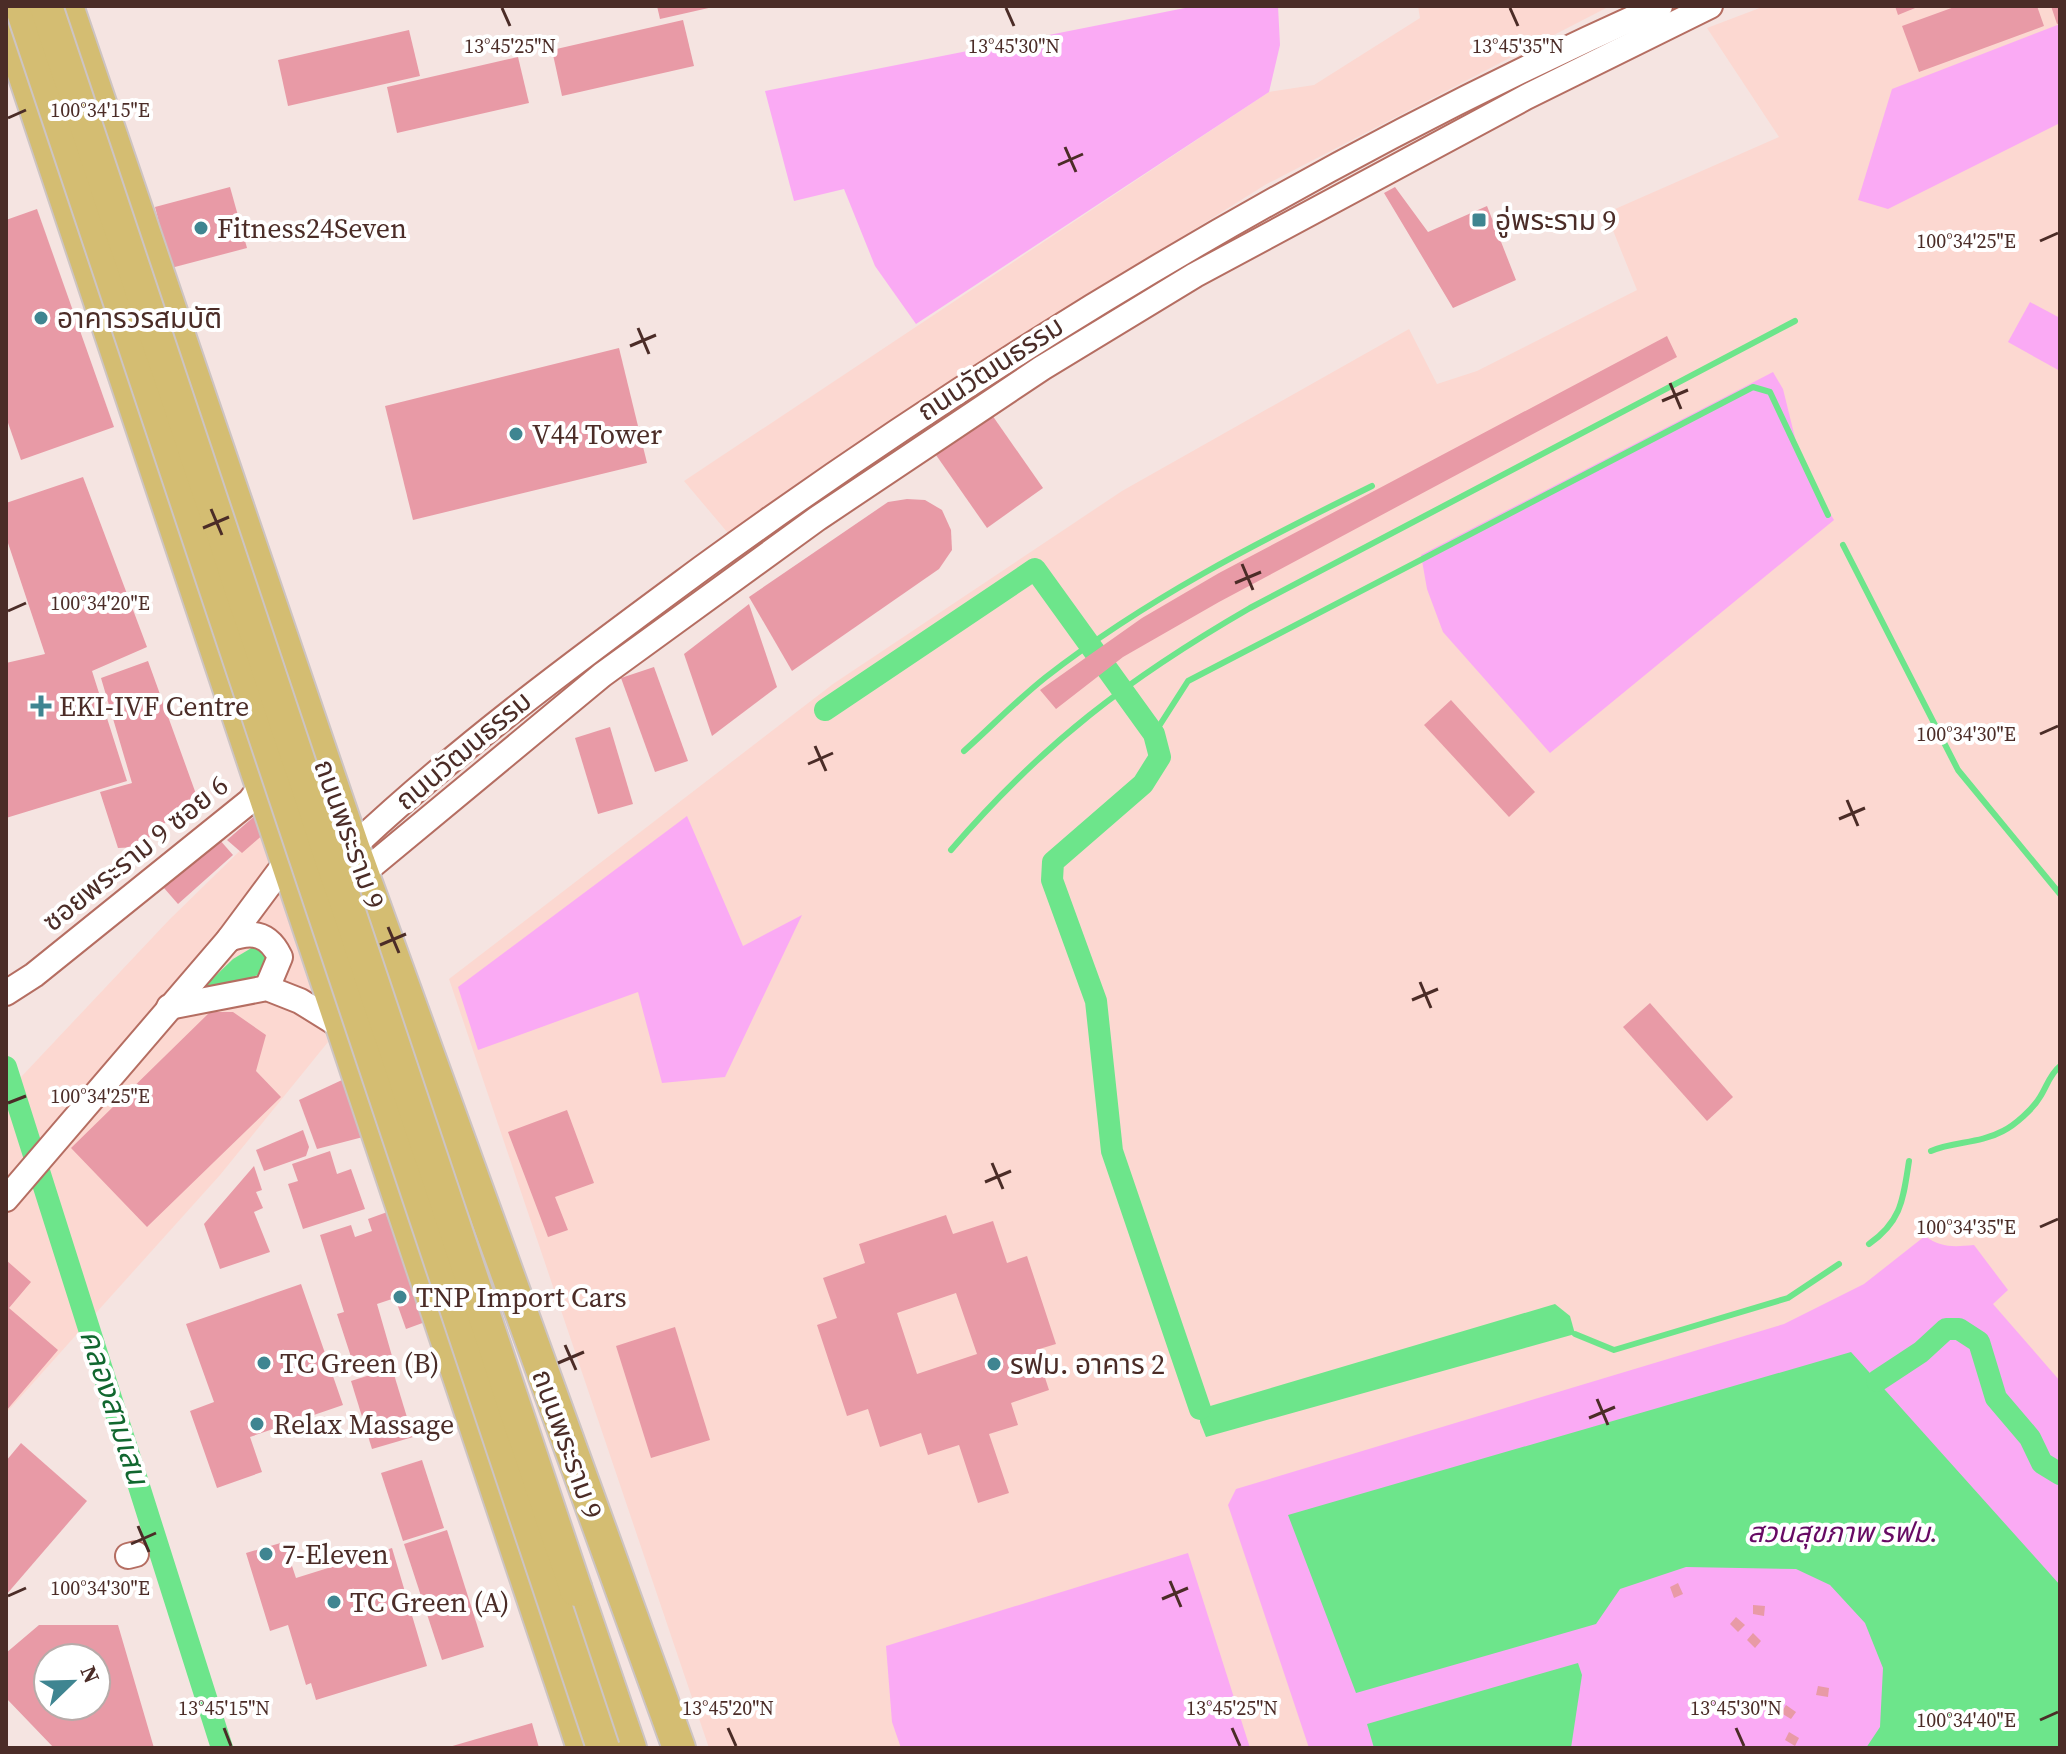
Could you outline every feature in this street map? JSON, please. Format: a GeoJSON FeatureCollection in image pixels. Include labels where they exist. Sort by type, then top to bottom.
{"type":"FeatureCollection","features":[{"type":"Feature","properties":{"kind":"main road","name":"ถนนพระราม 9"},"geometry":{"type":"LineString","coordinates":[[21,6],[603,1748]]}},
{"type":"Feature","properties":{"kind":"main road","name":"ถนนพระราม 9"},"geometry":{"type":"LineString","coordinates":[[46,6],[630,1748]]}},
{"type":"Feature","properties":{"kind":"main road","name":"ถนนพระราม 9"},"geometry":{"type":"LineString","coordinates":[[67,6],[358,860],[679,1748]]}},
{"type":"Feature","properties":{"kind":"main road"},"geometry":{"type":"LineString","coordinates":[[8,32],[583,1748]]}},
{"type":"Feature","properties":{"kind":"main road"},"geometry":{"type":"LineString","coordinates":[[304,911],[358,860]]}},
{"type":"Feature","properties":{"kind":"main road"},"geometry":{"type":"LineString","coordinates":[[576,1468],[660,1748]]}},
{"type":"Feature","properties":{"kind":"street","name":"ถนนวัฒนธรรม"},"geometry":{"type":"LineString","coordinates":[[358,860],[602,675],[818,518],[1087,341],[1195,275],[1414,157],[1660,6]]}},
{"type":"Feature","properties":{"kind":"street","name":"ถนนวัฒนธรรม"},"geometry":{"type":"LineString","coordinates":[[358,860],[496,726],[634,618],[768,521],[1076,314],[1400,134],[1710,6]]}},
{"type":"Feature","properties":{"kind":"street"},"geometry":{"type":"LineString","coordinates":[[1400,134],[1414,157]]}},
{"type":"Feature","properties":{"kind":"street"},"geometry":{"type":"LineString","coordinates":[[1076,314],[1087,341]]}},
{"type":"Feature","properties":{"kind":"street","name":"ซอยพระราม 9 ซอย 6"},"geometry":{"type":"LineString","coordinates":[[6,993],[34,975],[250,801],[262,785]]}},
{"type":"Feature","properties":{"kind":"street"},"geometry":{"type":"LineString","coordinates":[[6,1199],[229,939],[287,861]]}},
{"type":"Feature","properties":{"kind":"street"},"geometry":{"type":"LineString","coordinates":[[229,939],[244,933],[259,934],[274,944],[280,957],[267,988]]}},
{"type":"Feature","properties":{"kind":"street"},"geometry":{"type":"LineString","coordinates":[[169,1007],[267,988],[300,1001],[342,1027]]}},
{"type":"Feature","properties":{"kind":"shaded area"},"geometry":{"type":"Polygon","coordinates":[[[1418,6],[1610,6],[1265,185],[1051,319],[733,539],[684,481],[1269,92],[1314,85],[1420,18],[1418,6]]]}},
{"type":"Feature","properties":{"kind":"shaded area"},"geometry":{"type":"Polygon","coordinates":[[[1765,6],[2060,6],[2060,1748],[709,1748],[449,979],[833,684],[1122,491],[1409,329],[1437,384],[1477,371],[1637,290],[1606,213],[1779,137],[1707,28],[1765,6]]]}},
{"type":"Feature","properties":{"kind":"shaded area"},"geometry":{"type":"Polygon","coordinates":[[[259,832],[328,1042],[220,1175],[6,1413],[6,1093],[169,920],[259,832]]]}},
{"type":"Feature","properties":{"kind":"shaded area"},"geometry":{"type":"Polygon","coordinates":[[[258,944],[271,956],[265,973],[208,990],[205,986],[233,959],[258,944]]]}},
{"type":"Feature","properties":{"kind":"shaded area"},"geometry":{"type":"Polygon","coordinates":[[[1555,1304],[1570,1316],[1575,1334],[1206,1437],[1200,1422],[1200,1409],[1555,1304]]]}},
{"type":"Feature","properties":{"kind":"shaded area"},"geometry":{"type":"Polygon","coordinates":[[[1851,1352],[2060,1585],[2060,1748],[1866,1748],[1880,1727],[1883,1668],[1865,1623],[1830,1585],[1796,1569],[1686,1567],[1620,1589],[1596,1624],[1356,1693],[1288,1515],[1851,1352]]]}},
{"type":"Feature","properties":{"kind":"shaded area"},"geometry":{"type":"Polygon","coordinates":[[[1578,1663],[1582,1675],[1571,1748],[1374,1748],[1367,1724],[1578,1663]]]}},
{"type":"Feature","properties":{"kind":"green space"},"geometry":{"type":"Polygon","coordinates":[[[1195,6],[1278,6],[1280,45],[1269,92],[916,324],[875,266],[844,189],[794,201],[765,91],[1195,6]]]}},
{"type":"Feature","properties":{"kind":"green space"},"geometry":{"type":"Polygon","coordinates":[[[2060,24],[2060,123],[1888,209],[1858,200],[1892,89],[2060,24]]]}},
{"type":"Feature","properties":{"kind":"green space"},"geometry":{"type":"Polygon","coordinates":[[[2030,302],[2060,318],[2060,371],[2008,342],[2030,302]]]}},
{"type":"Feature","properties":{"kind":"green space"},"geometry":{"type":"Polygon","coordinates":[[[1773,372],[1783,389],[1802,466],[1834,520],[1550,753],[1443,632],[1427,589],[1421,555],[1773,372]]]}},
{"type":"Feature","properties":{"kind":"green space"},"geometry":{"type":"Polygon","coordinates":[[[687,816],[743,946],[802,915],[725,1077],[662,1083],[638,992],[478,1050],[458,987],[687,816]]]}},
{"type":"Feature","properties":{"kind":"green space","name":"สวนสุขภาพ รฟม."},"geometry":{"type":"Polygon","coordinates":[[[1925,1236],[1948,1246],[1974,1245],[2008,1290],[1993,1304],[2060,1381],[2060,1748],[1309,1748],[1228,1505],[1236,1489],[1784,1324],[1864,1284],[1925,1236]]]}},
{"type":"Feature","properties":{"kind":"green space"},"geometry":{"type":"Polygon","coordinates":[[[1188,1553],[1250,1748],[901,1748],[892,1722],[886,1646],[1188,1553]]]}},
{"type":"Feature","properties":{"kind":"building"},"geometry":{"type":"Polygon","coordinates":[[[657,6],[713,6],[713,7],[660,19],[657,6]]]}},
{"type":"Feature","properties":{"kind":"building"},"geometry":{"type":"Polygon","coordinates":[[[1895,6],[1920,6],[1898,15],[1895,6]]]}},
{"type":"Feature","properties":{"kind":"building"},"geometry":{"type":"Polygon","coordinates":[[[1957,6],[2037,6],[2044,26],[1919,72],[1902,26],[1957,6]]]}},
{"type":"Feature","properties":{"kind":"building"},"geometry":{"type":"Polygon","coordinates":[[[2051,6],[2060,6],[2060,23],[2057,24],[2051,6]]]}},
{"type":"Feature","properties":{"kind":"building"},"geometry":{"type":"Polygon","coordinates":[[[683,20],[694,66],[562,96],[552,50],[683,20]]]}},
{"type":"Feature","properties":{"kind":"building"},"geometry":{"type":"Polygon","coordinates":[[[409,30],[420,76],[288,106],[278,60],[409,30]]]}},
{"type":"Feature","properties":{"kind":"building"},"geometry":{"type":"Polygon","coordinates":[[[518,57],[529,103],[397,133],[387,87],[518,57]]]}},
{"type":"Feature","properties":{"kind":"building","name":"Fitness24Seven"},"geometry":{"type":"Polygon","coordinates":[[[230,187],[247,248],[171,268],[155,207],[230,187]]]}},
{"type":"Feature","properties":{"kind":"building"},"geometry":{"type":"Polygon","coordinates":[[[1395,187],[1428,232],[1487,206],[1516,280],[1453,308],[1384,193],[1395,187]]]}},
{"type":"Feature","properties":{"kind":"building","name":"อาคารวรสมบัติ"},"geometry":{"type":"Polygon","coordinates":[[[37,209],[114,427],[21,460],[6,417],[6,220],[37,209]]]}},
{"type":"Feature","properties":{"kind":"building"},"geometry":{"type":"Polygon","coordinates":[[[1667,336],[1677,357],[1219,602],[1123,657],[1056,709],[1040,690],[1142,618],[1219,573],[1667,336]]]}},
{"type":"Feature","properties":{"kind":"building","name":"V44 Tower"},"geometry":{"type":"Polygon","coordinates":[[[619,348],[647,463],[413,520],[385,406],[619,348]]]}},
{"type":"Feature","properties":{"kind":"building"},"geometry":{"type":"Polygon","coordinates":[[[992,415],[1043,488],[987,528],[936,455],[992,415]]]}},
{"type":"Feature","properties":{"kind":"building"},"geometry":{"type":"Polygon","coordinates":[[[83,477],[147,647],[92,671],[127,781],[6,818],[6,663],[45,654],[6,537],[6,503],[83,477]]]}},
{"type":"Feature","properties":{"kind":"building"},"geometry":{"type":"Polygon","coordinates":[[[925,500],[942,510],[951,530],[952,550],[939,569],[792,671],[749,597],[888,502],[925,500]]]}},
{"type":"Feature","properties":{"kind":"building"},"geometry":{"type":"Polygon","coordinates":[[[749,604],[777,687],[712,736],[684,654],[749,604]]]}},
{"type":"Feature","properties":{"kind":"building"},"geometry":{"type":"Polygon","coordinates":[[[148,661],[196,794],[139,847],[118,848],[100,792],[132,783],[101,678],[148,661]]]}},
{"type":"Feature","properties":{"kind":"building"},"geometry":{"type":"Polygon","coordinates":[[[654,667],[688,761],[655,772],[621,678],[654,667]]]}},
{"type":"Feature","properties":{"kind":"building"},"geometry":{"type":"Polygon","coordinates":[[[1451,700],[1535,792],[1509,817],[1424,725],[1451,700]]]}},
{"type":"Feature","properties":{"kind":"building"},"geometry":{"type":"Polygon","coordinates":[[[610,727],[633,804],[598,814],[575,738],[610,727]]]}},
{"type":"Feature","properties":{"kind":"building"},"geometry":{"type":"Polygon","coordinates":[[[257,814],[265,833],[242,853],[227,840],[257,814]]]}},
{"type":"Feature","properties":{"kind":"building"},"geometry":{"type":"Polygon","coordinates":[[[219,839],[233,855],[178,904],[164,888],[219,839]]]}},
{"type":"Feature","properties":{"kind":"building"},"geometry":{"type":"Polygon","coordinates":[[[1650,1003],[1733,1097],[1707,1121],[1623,1027],[1650,1003]]]}},
{"type":"Feature","properties":{"kind":"building"},"geometry":{"type":"Polygon","coordinates":[[[210,1012],[233,1012],[266,1035],[256,1071],[281,1097],[147,1227],[71,1148],[210,1012]]]}},
{"type":"Feature","properties":{"kind":"building"},"geometry":{"type":"Polygon","coordinates":[[[342,1080],[363,1137],[317,1149],[299,1100],[342,1080]]]}},
{"type":"Feature","properties":{"kind":"building"},"geometry":{"type":"Polygon","coordinates":[[[567,1110],[594,1183],[555,1197],[568,1230],[548,1237],[508,1132],[567,1110]]]}},
{"type":"Feature","properties":{"kind":"building"},"geometry":{"type":"Polygon","coordinates":[[[303,1130],[309,1147],[306,1156],[264,1171],[256,1150],[303,1130]]]}},
{"type":"Feature","properties":{"kind":"building"},"geometry":{"type":"Polygon","coordinates":[[[330,1151],[337,1174],[351,1169],[365,1209],[303,1229],[288,1184],[298,1181],[292,1164],[330,1151]]]}},
{"type":"Feature","properties":{"kind":"building"},"geometry":{"type":"Polygon","coordinates":[[[254,1166],[262,1190],[256,1192],[263,1208],[254,1212],[270,1252],[220,1269],[204,1224],[254,1166]]]}},
{"type":"Feature","properties":{"kind":"building"},"geometry":{"type":"Polygon","coordinates":[[[390,1211],[428,1321],[406,1329],[395,1298],[377,1304],[392,1356],[355,1369],[337,1314],[344,1312],[320,1235],[351,1225],[355,1237],[372,1231],[368,1219],[390,1211]]]}},
{"type":"Feature","properties":{"kind":"building","name":"รฟม. อาคาร 2"},"geometry":{"type":"Polygon","coordinates":[[[946,1215],[953,1234],[993,1221],[1007,1263],[1027,1256],[1056,1344],[1036,1350],[1049,1390],[1011,1403],[1018,1425],[989,1434],[1009,1493],[978,1503],[959,1445],[928,1455],[921,1433],[880,1447],[868,1409],[847,1416],[817,1325],[837,1318],[823,1278],[865,1263],[859,1244],[946,1215]],[[956,1293],[897,1313],[917,1374],[977,1354],[956,1293]]]}},
{"type":"Feature","properties":{"kind":"building"},"geometry":{"type":"Polygon","coordinates":[[[6,1260],[31,1282],[9,1308],[58,1350],[6,1411],[6,1260]]]}},
{"type":"Feature","properties":{"kind":"building","name":"TC Green (B)"},"geometry":{"type":"Polygon","coordinates":[[[301,1284],[343,1405],[250,1437],[262,1472],[217,1488],[190,1411],[214,1402],[186,1324],[301,1284]]]}},
{"type":"Feature","properties":{"kind":"building"},"geometry":{"type":"Polygon","coordinates":[[[675,1327],[710,1440],[651,1458],[616,1346],[675,1327]]]}},
{"type":"Feature","properties":{"kind":"building"},"geometry":{"type":"Polygon","coordinates":[[[392,1368],[413,1437],[372,1449],[351,1381],[392,1368]]]}},
{"type":"Feature","properties":{"kind":"building"},"geometry":{"type":"Polygon","coordinates":[[[21,1443],[87,1501],[6,1595],[6,1461],[21,1443]]]}},
{"type":"Feature","properties":{"kind":"building"},"geometry":{"type":"Polygon","coordinates":[[[422,1460],[444,1528],[403,1541],[381,1473],[422,1460]]]}},
{"type":"Feature","properties":{"kind":"building"},"geometry":{"type":"Polygon","coordinates":[[[447,1530],[484,1647],[442,1660],[404,1544],[447,1530]]]}},
{"type":"Feature","properties":{"kind":"building","name":"TC Green (A)"},"geometry":{"type":"Polygon","coordinates":[[[284,1542],[296,1578],[392,1548],[427,1666],[316,1700],[311,1683],[306,1685],[288,1625],[270,1631],[246,1553],[284,1542]]]}},
{"type":"Feature","properties":{"kind":"building"},"geometry":{"type":"Polygon","coordinates":[[[1678,1583],[1683,1594],[1674,1598],[1670,1587],[1678,1583]]]}},
{"type":"Feature","properties":{"kind":"building"},"geometry":{"type":"Polygon","coordinates":[[[1753,1605],[1765,1606],[1764,1616],[1753,1614],[1753,1605]]]}},
{"type":"Feature","properties":{"kind":"building"},"geometry":{"type":"Polygon","coordinates":[[[1736,1617],[1745,1625],[1738,1632],[1730,1624],[1736,1617]]]}},
{"type":"Feature","properties":{"kind":"building"},"geometry":{"type":"Polygon","coordinates":[[[39,1625],[118,1625],[154,1748],[54,1748],[6,1698],[6,1653],[39,1625]]]}},
{"type":"Feature","properties":{"kind":"building"},"geometry":{"type":"Polygon","coordinates":[[[1753,1633],[1761,1641],[1755,1648],[1747,1640],[1753,1633]]]}},
{"type":"Feature","properties":{"kind":"building"},"geometry":{"type":"Polygon","coordinates":[[[1818,1686],[1829,1688],[1828,1697],[1816,1695],[1818,1686]]]}},
{"type":"Feature","properties":{"kind":"building"},"geometry":{"type":"Polygon","coordinates":[[[1786,1705],[1796,1712],[1791,1719],[1781,1713],[1786,1705]]]}},
{"type":"Feature","properties":{"kind":"building"},"geometry":{"type":"Polygon","coordinates":[[[532,1723],[539,1748],[449,1748],[449,1747],[532,1723]]]}},
{"type":"Feature","properties":{"kind":"building"},"geometry":{"type":"Polygon","coordinates":[[[1789,1732],[1799,1738],[1795,1746],[1785,1740],[1789,1732]]]}},
{"type":"Feature","properties":{"kind":"waterway"},"geometry":{"type":"LineString","coordinates":[[951,850],[1054,745],[1126,687],[1206,634],[1795,321]]}},
{"type":"Feature","properties":{"kind":"waterway"},"geometry":{"type":"LineString","coordinates":[[1154,734],[1188,681],[1753,387],[1770,392],[1828,515]]}},
{"type":"Feature","properties":{"kind":"waterway"},"geometry":{"type":"LineString","coordinates":[[964,751],[1046,677],[1123,622],[1245,550],[1372,486]]}},
{"type":"Feature","properties":{"kind":"waterway"},"geometry":{"type":"LineString","coordinates":[[1843,545],[1958,770],[2060,894]]}},
{"type":"Feature","properties":{"kind":"waterway"},"geometry":{"type":"LineString","coordinates":[[825,710],[1035,569],[1154,734],[1160,757],[1143,784],[1053,862],[1052,880],[1096,1001],[1112,1151],[1200,1409]]}},
{"type":"Feature","properties":{"kind":"waterway"},"geometry":{"type":"LineString","coordinates":[[1931,1151],[1985,1138],[2008,1128],[2033,1107],[2060,1066]]}},
{"type":"Feature","properties":{"kind":"waterway","name":"คลองสามเสน"},"geometry":{"type":"LineString","coordinates":[[6,1067],[222,1748]]}},
{"type":"Feature","properties":{"kind":"waterway"},"geometry":{"type":"LineString","coordinates":[[1869,1244],[1895,1218],[1909,1161]]}},
{"type":"Feature","properties":{"kind":"waterway"},"geometry":{"type":"LineString","coordinates":[[1575,1334],[1614,1350],[1788,1298],[1839,1264]]}},
{"type":"Feature","properties":{"kind":"waterway"},"geometry":{"type":"LineString","coordinates":[[1877,1381],[1921,1352],[1946,1329],[1959,1329],[1979,1342],[1996,1398],[2030,1438],[2042,1463],[2060,1474]]}},
{"type":"Feature","properties":{"kind":"place","name":"อู่พระราม 9"},"geometry":{"type":"Point","coordinates":[1479,220]}},
{"type":"Feature","properties":{"kind":"place","name":"Fitness24Seven"},"geometry":{"type":"Point","coordinates":[201,228]}},
{"type":"Feature","properties":{"kind":"place","name":"อาคารวรสมบัติ"},"geometry":{"type":"Point","coordinates":[41,318]}},
{"type":"Feature","properties":{"kind":"place","name":"V44 Tower"},"geometry":{"type":"Point","coordinates":[516,434]}},
{"type":"Feature","properties":{"kind":"place","name":"EKI-IVF Centre"},"geometry":{"type":"Point","coordinates":[41,706]}},
{"type":"Feature","properties":{"kind":"place","name":"TNP Import Cars"},"geometry":{"type":"Point","coordinates":[400,1297]}},
{"type":"Feature","properties":{"kind":"place","name":"TC Green (B)"},"geometry":{"type":"Point","coordinates":[264,1363]}},
{"type":"Feature","properties":{"kind":"place","name":"รฟม. อาคาร 2"},"geometry":{"type":"Point","coordinates":[994,1364]}},
{"type":"Feature","properties":{"kind":"place","name":"Relax Massage"},"geometry":{"type":"Point","coordinates":[257,1424]}},
{"type":"Feature","properties":{"kind":"place","name":"7-Eleven"},"geometry":{"type":"Point","coordinates":[266,1554]}},
{"type":"Feature","properties":{"kind":"place","name":"TC Green (A)"},"geometry":{"type":"Point","coordinates":[334,1602]}}]}
